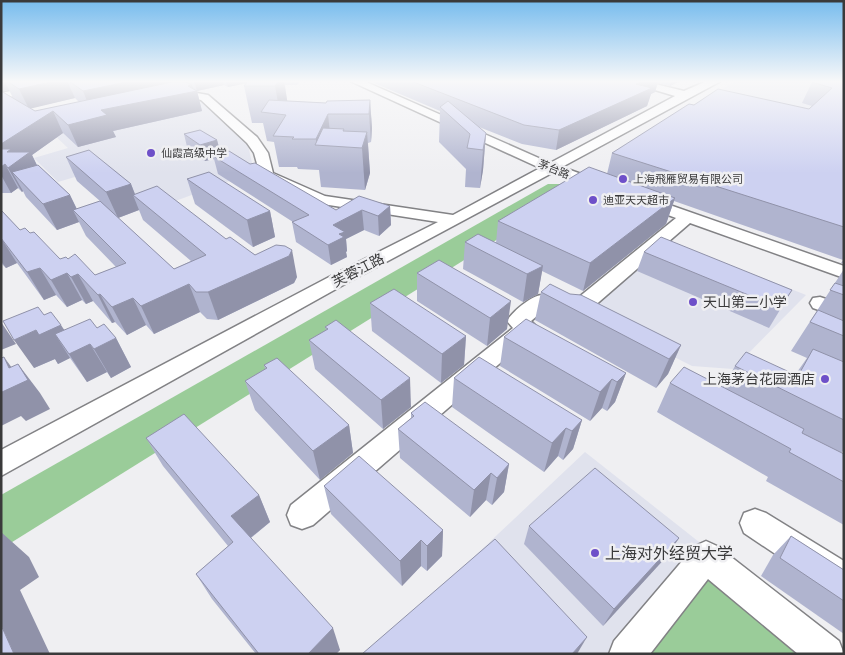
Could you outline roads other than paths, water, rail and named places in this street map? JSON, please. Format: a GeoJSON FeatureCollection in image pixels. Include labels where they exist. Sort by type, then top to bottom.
{"type":"FeatureCollection","features":[{"type":"Feature","properties":{"kind":"street"},"geometry":{"type":"LineString","coordinates":[[220,112],[252,140],[261,153],[266,175],[321,200],[455,220]]}},
{"type":"Feature","properties":{"kind":"street","name":"茅台路"},"geometry":{"type":"LineString","coordinates":[[424,112],[551,168],[612,190]]}},
{"type":"Feature","properties":{"kind":"street","name":"芙蓉江路"},"geometry":{"type":"LineString","coordinates":[[1,464],[338,280],[455,220],[655,112]]}},
{"type":"Feature","properties":{"kind":"street"},"geometry":{"type":"LineString","coordinates":[[631,197],[844,272]]}},
{"type":"Feature","properties":{"kind":"street"},"geometry":{"type":"LineString","coordinates":[[302,515],[527,328],[517,321],[536,306],[543,301],[570,316],[687,217]]}},
{"type":"Feature","properties":{"kind":"street"},"geometry":{"type":"LineString","coordinates":[[820,303],[844,312]]}},
{"type":"Feature","properties":{"kind":"street"},"geometry":{"type":"LineString","coordinates":[[755,523],[844,580]]}},
{"type":"Feature","properties":{"kind":"street"},"geometry":{"type":"LineString","coordinates":[[628,654],[706,557],[826,654]]}},
{"type":"Feature","properties":{"kind":"place","name":"仙霞高级中学"},"geometry":{"type":"Point","coordinates":[151,153]}},
{"type":"Feature","properties":{"kind":"place","name":"上海飛雁贸易有限公司"},"geometry":{"type":"Point","coordinates":[623,179]}},
{"type":"Feature","properties":{"kind":"place","name":"迪亚天天超市"},"geometry":{"type":"Point","coordinates":[593,200]}},
{"type":"Feature","properties":{"kind":"place","name":"天山第二小学"},"geometry":{"type":"Point","coordinates":[693,302]}},
{"type":"Feature","properties":{"kind":"place","name":"上海茅台花园酒店"},"geometry":{"type":"Point","coordinates":[825,379]}},
{"type":"Feature","properties":{"kind":"place","name":"上海对外经贸大学"},"geometry":{"type":"Point","coordinates":[595,553]}}]}
